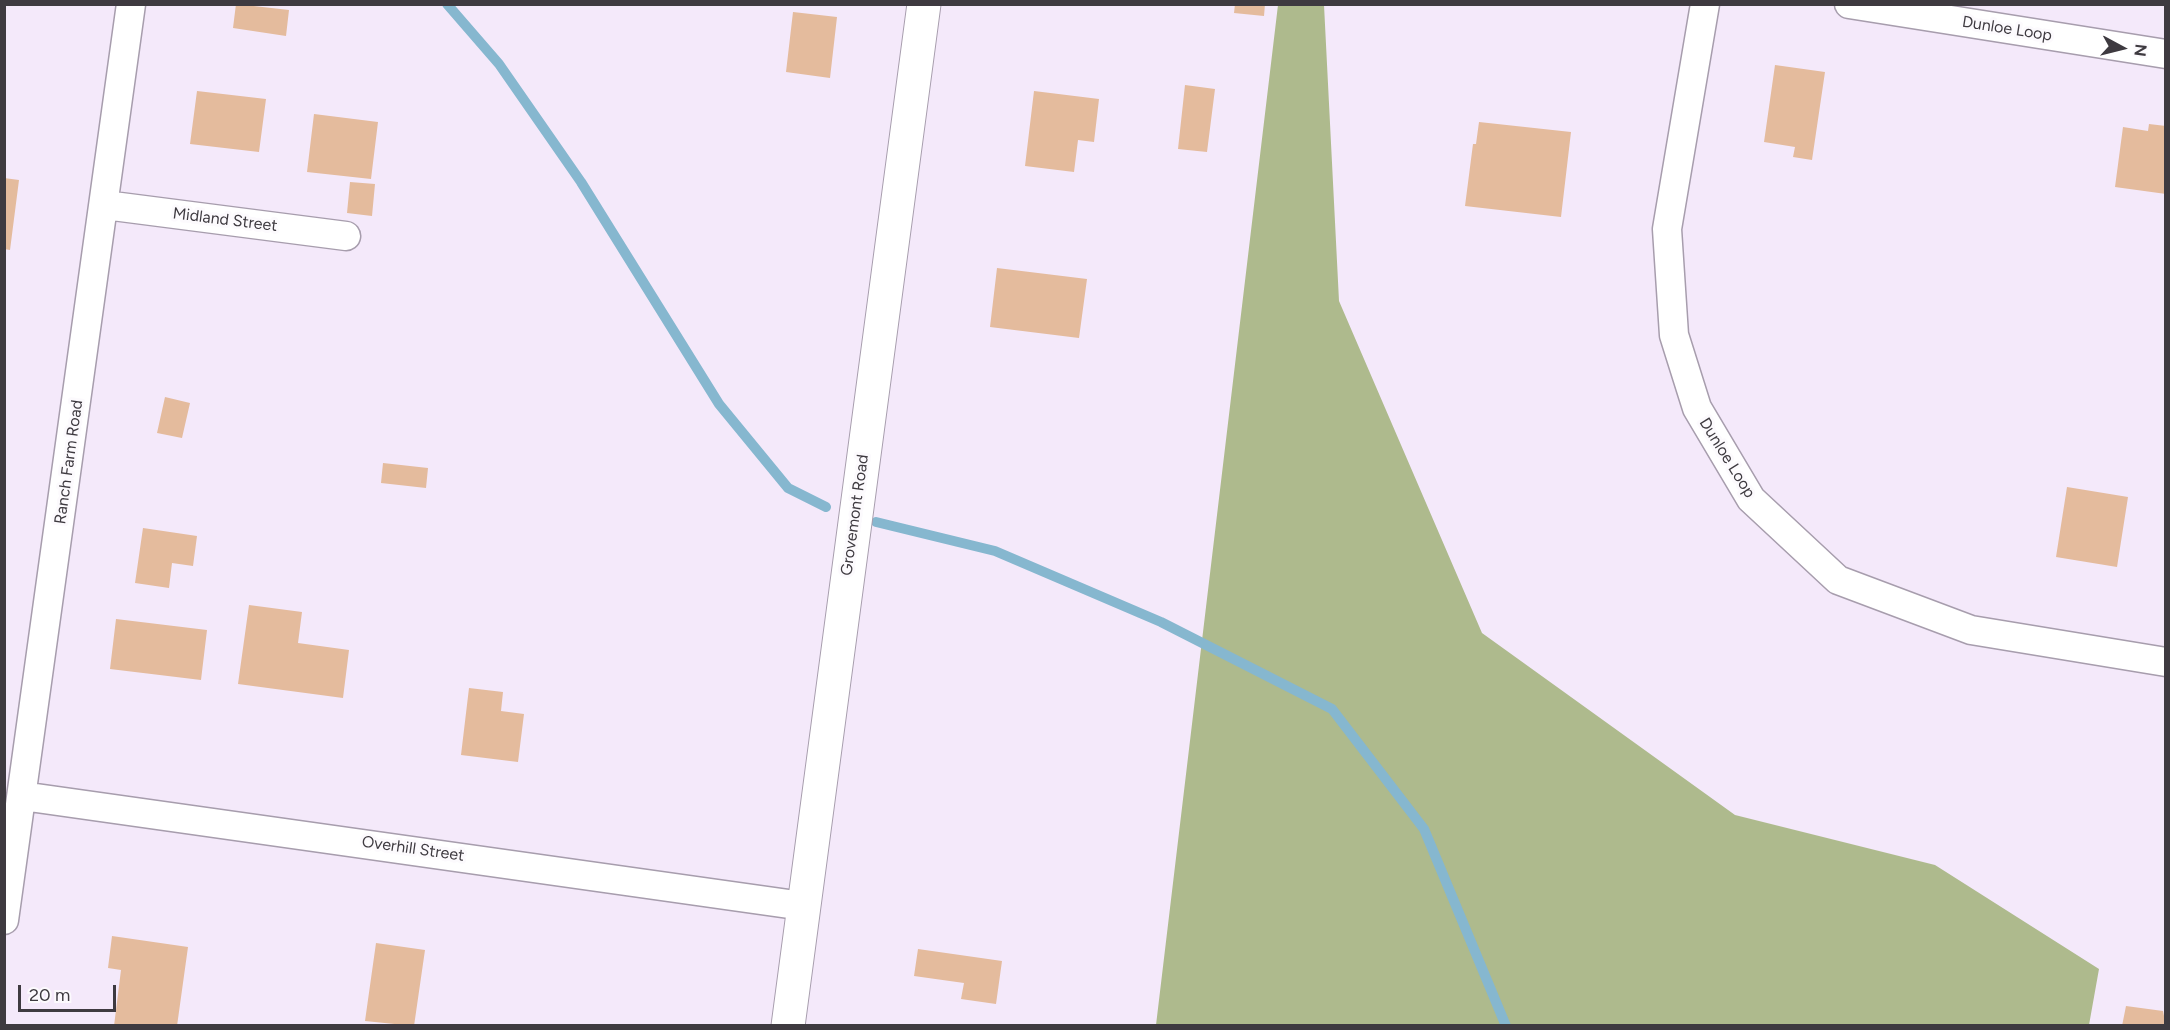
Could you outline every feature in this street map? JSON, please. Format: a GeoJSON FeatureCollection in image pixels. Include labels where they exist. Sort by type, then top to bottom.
{"type":"FeatureCollection","features":[{"type":"Feature","properties":{"kind":"street","name":"Ranch Farm Road"},"geometry":{"type":"LineString","coordinates":[[4,920],[105,205],[131,4]]}},
{"type":"Feature","properties":{"kind":"street","name":"Grovemont Road"},"geometry":{"type":"LineString","coordinates":[[788,1026],[924,4]]}},
{"type":"Feature","properties":{"kind":"street","name":"Dunloe Loop"},"geometry":{"type":"LineString","coordinates":[[1705,4],[1667,229],[1674,335],[1696,408],[1751,499],[1838,580],[1971,630],[2166,662]]}},
{"type":"Feature","properties":{"kind":"street","name":"Dunloe Loop"},"geometry":{"type":"LineString","coordinates":[[1849,4],[2166,54]]}},
{"type":"Feature","properties":{"kind":"street","name":"Midland Street"},"geometry":{"type":"LineString","coordinates":[[105,205],[346,236]]}},
{"type":"Feature","properties":{"kind":"street","name":"Overhill Street"},"geometry":{"type":"LineString","coordinates":[[22,796],[803,906]]}},
{"type":"Feature","properties":{"kind":"green space"},"geometry":{"type":"Polygon","coordinates":[[[1278,5],[1324,5],[1339,301],[1482,633],[1735,815],[1935,865],[2099,969],[2089,1025],[1156,1025],[1278,5]]]}},
{"type":"Feature","properties":{"kind":"building"},"geometry":{"type":"Polygon","coordinates":[[[236,4],[289,10],[286,36],[233,28],[236,4]]]}},
{"type":"Feature","properties":{"kind":"building"},"geometry":{"type":"Polygon","coordinates":[[[1235,4],[1265,4],[1264,16],[1234,13],[1235,4]]]}},
{"type":"Feature","properties":{"kind":"building"},"geometry":{"type":"Polygon","coordinates":[[[793,12],[837,17],[830,78],[786,72],[793,12]]]}},
{"type":"Feature","properties":{"kind":"building"},"geometry":{"type":"Polygon","coordinates":[[[1775,65],[1825,72],[1812,160],[1793,157],[1795,147],[1764,142],[1775,65]]]}},
{"type":"Feature","properties":{"kind":"building"},"geometry":{"type":"Polygon","coordinates":[[[1185,85],[1215,89],[1207,152],[1178,149],[1185,85]]]}},
{"type":"Feature","properties":{"kind":"building"},"geometry":{"type":"Polygon","coordinates":[[[197,91],[266,99],[259,152],[190,144],[197,91]]]}},
{"type":"Feature","properties":{"kind":"building"},"geometry":{"type":"Polygon","coordinates":[[[1034,91],[1099,99],[1094,142],[1078,140],[1074,172],[1025,166],[1034,91]]]}},
{"type":"Feature","properties":{"kind":"building"},"geometry":{"type":"Polygon","coordinates":[[[314,114],[378,122],[371,179],[307,172],[314,114]]]}},
{"type":"Feature","properties":{"kind":"building"},"geometry":{"type":"Polygon","coordinates":[[[1479,122],[1571,132],[1561,217],[1465,206],[1473,144],[1476,144],[1479,122]]]}},
{"type":"Feature","properties":{"kind":"building"},"geometry":{"type":"Polygon","coordinates":[[[2149,124],[2166,126],[2166,194],[2115,187],[2123,127],[2148,131],[2149,124]]]}},
{"type":"Feature","properties":{"kind":"building"},"geometry":{"type":"Polygon","coordinates":[[[4,178],[19,180],[10,250],[4,249],[4,178]]]}},
{"type":"Feature","properties":{"kind":"building"},"geometry":{"type":"Polygon","coordinates":[[[350,182],[375,184],[372,216],[347,213],[350,182]]]}},
{"type":"Feature","properties":{"kind":"building"},"geometry":{"type":"Polygon","coordinates":[[[997,268],[1087,279],[1079,338],[990,327],[997,268]]]}},
{"type":"Feature","properties":{"kind":"building"},"geometry":{"type":"Polygon","coordinates":[[[165,397],[190,403],[182,438],[157,433],[165,397]]]}},
{"type":"Feature","properties":{"kind":"building"},"geometry":{"type":"Polygon","coordinates":[[[383,463],[428,468],[426,488],[381,483],[383,463]]]}},
{"type":"Feature","properties":{"kind":"building"},"geometry":{"type":"Polygon","coordinates":[[[2067,487],[2128,497],[2117,567],[2056,557],[2067,487]]]}},
{"type":"Feature","properties":{"kind":"building"},"geometry":{"type":"Polygon","coordinates":[[[143,528],[197,536],[193,566],[172,563],[169,588],[135,583],[143,528]]]}},
{"type":"Feature","properties":{"kind":"building"},"geometry":{"type":"Polygon","coordinates":[[[249,605],[302,612],[298,643],[349,650],[343,698],[238,684],[249,605]]]}},
{"type":"Feature","properties":{"kind":"building"},"geometry":{"type":"Polygon","coordinates":[[[116,619],[207,630],[201,680],[110,669],[116,619]]]}},
{"type":"Feature","properties":{"kind":"building"},"geometry":{"type":"Polygon","coordinates":[[[469,688],[503,692],[501,711],[524,714],[518,762],[461,755],[469,688]]]}},
{"type":"Feature","properties":{"kind":"building"},"geometry":{"type":"Polygon","coordinates":[[[112,936],[188,947],[177,1026],[114,1026],[121,970],[108,968],[112,936]]]}},
{"type":"Feature","properties":{"kind":"building"},"geometry":{"type":"Polygon","coordinates":[[[376,943],[425,950],[414,1026],[365,1021],[376,943]]]}},
{"type":"Feature","properties":{"kind":"building"},"geometry":{"type":"Polygon","coordinates":[[[918,949],[1002,961],[996,1004],[961,999],[964,983],[914,976],[918,949]]]}},
{"type":"Feature","properties":{"kind":"building"},"geometry":{"type":"Polygon","coordinates":[[[2126,1006],[2163,1011],[2166,1026],[2122,1026],[2126,1006]]]}},
{"type":"Feature","properties":{"kind":"waterway"},"geometry":{"type":"LineString","coordinates":[[447,4],[499,64],[581,182],[719,404],[788,488],[826,507]]}},
{"type":"Feature","properties":{"kind":"waterway"},"geometry":{"type":"LineString","coordinates":[[876,522],[995,551],[1161,622],[1332,709],[1424,829],[1506,1026]]}}]}
